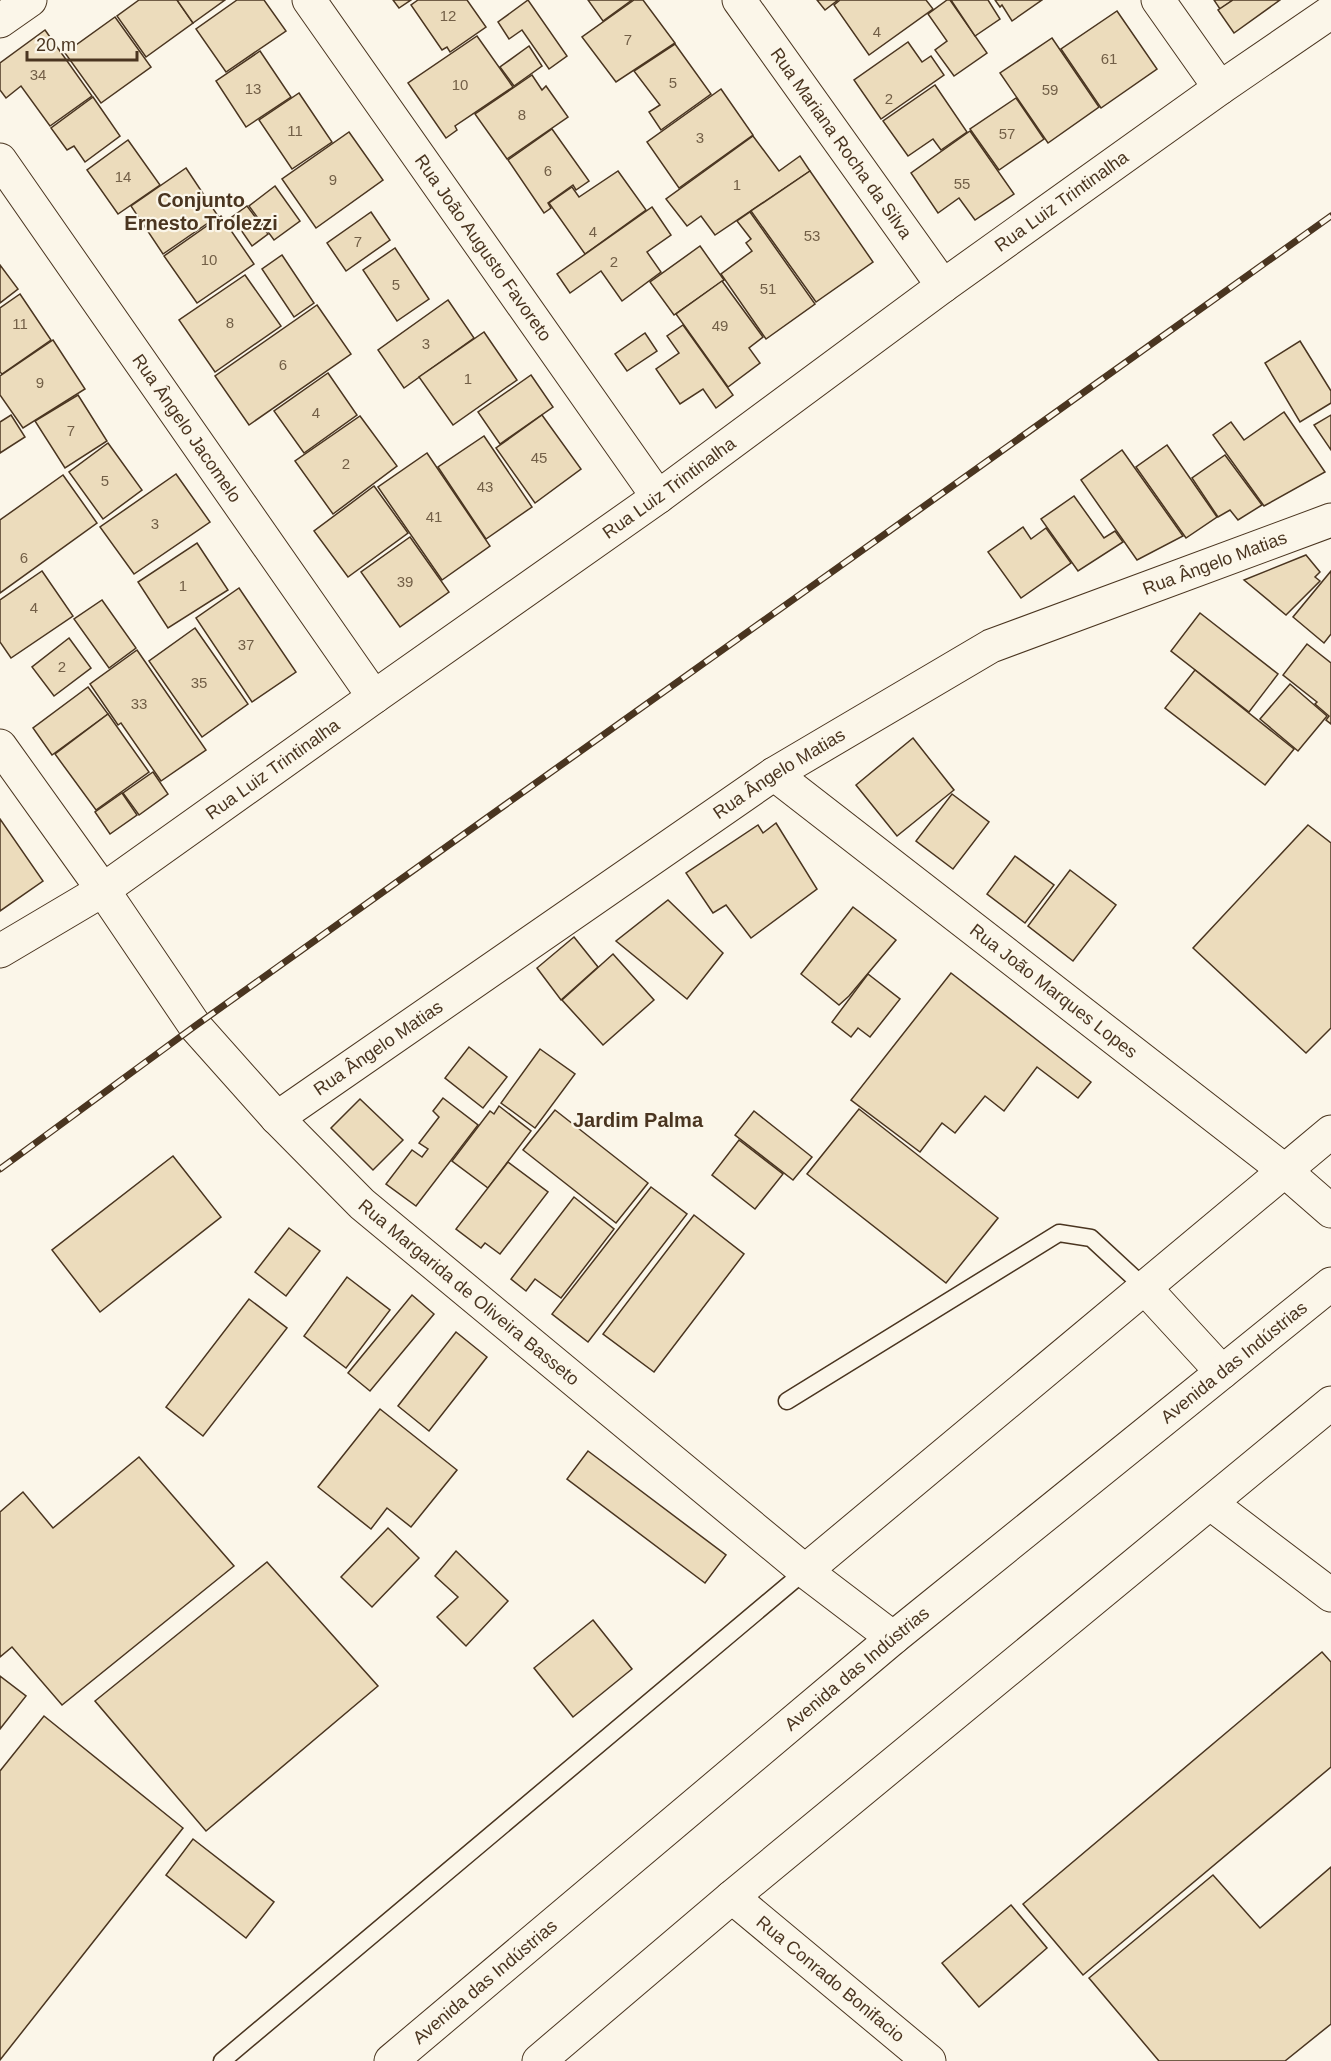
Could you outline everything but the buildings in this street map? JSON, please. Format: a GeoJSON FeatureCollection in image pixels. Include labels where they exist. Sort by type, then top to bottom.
{"type":"FeatureCollection","features":[{"type":"Feature","properties":{"kind":"street"},"geometry":{"type":"LineString","coordinates":[[0,21],[30,0]]}},
{"type":"Feature","properties":{"kind":"street","name":"Rua João Augusto Favoreto"},"geometry":{"type":"LineString","coordinates":[[309,0],[658,497]]}},
{"type":"Feature","properties":{"kind":"street","name":"Rua Mariana Rocha da Silva"},"geometry":{"type":"LineString","coordinates":[[739,0],[943,286]]}},
{"type":"Feature","properties":{"kind":"street"},"geometry":{"type":"LineString","coordinates":[[1158,0],[1220,88]]}},
{"type":"Feature","properties":{"kind":"street","name":"Rua Luiz Trintinalha"},"geometry":{"type":"LineString","coordinates":[[0,951],[104,890],[658,497],[943,286],[1220,88],[1331,12]]}},
{"type":"Feature","properties":{"kind":"street","name":"Rua Ângelo Jacomelo"},"geometry":{"type":"LineString","coordinates":[[0,160],[374,697]]}},
{"type":"Feature","properties":{"kind":"street","name":"Rua Ângelo Matias"},"geometry":{"type":"LineString","coordinates":[[276,1118],[774,774],[991,646],[1331,520]]}},
{"type":"Feature","properties":{"kind":"street","name":"Rua Margarida de Oliveira Basseto"},"geometry":{"type":"LineString","coordinates":[[0,746],[104,890],[195,1026],[276,1118],[362,1204],[805,1571],[893,1638]]}},
{"type":"Feature","properties":{"kind":"street","name":"Rua João Marques Lopes"},"geometry":{"type":"LineString","coordinates":[[774,774],[1284,1170],[1331,1212]]}},
{"type":"Feature","properties":{"kind":"street"},"geometry":{"type":"LineString","coordinates":[[805,1571],[1331,1132]]}},
{"type":"Feature","properties":{"kind":"street","name":"Avenida das Indústrias"},"geometry":{"type":"LineString","coordinates":[[391,2061],[893,1638],[1331,1284]]}},
{"type":"Feature","properties":{"kind":"street"},"geometry":{"type":"LineString","coordinates":[[1144,1287],[1222,1371]]}},
{"type":"Feature","properties":{"kind":"street"},"geometry":{"type":"LineString","coordinates":[[539,2061],[732,1897],[1331,1403]]}},
{"type":"Feature","properties":{"kind":"street"},"geometry":{"type":"LineString","coordinates":[[1210,1503],[1331,1595]]}},
{"type":"Feature","properties":{"kind":"street","name":"Rua Conrado Bonifacio"},"geometry":{"type":"LineString","coordinates":[[732,1897],[929,2061]]}},
{"type":"Feature","properties":{"kind":"lane"},"geometry":{"type":"LineString","coordinates":[[787,1401],[1059,1233],[1091,1238],[1144,1287]]}},
{"type":"Feature","properties":{"kind":"lane"},"geometry":{"type":"LineString","coordinates":[[222,2061],[805,1571]]}},
{"type":"Feature","properties":{"kind":"railway"},"geometry":{"type":"LineString","coordinates":[[0,1169],[195,1026],[1331,216]]}},
{"type":"Feature","properties":{"kind":"district","name":"Conjunto Ernesto Trolezzi"},"geometry":{"type":"Point","coordinates":[201,212]}},
{"type":"Feature","properties":{"kind":"district","name":"Jardim Palma"},"geometry":{"type":"Point","coordinates":[638,1120]}}]}
